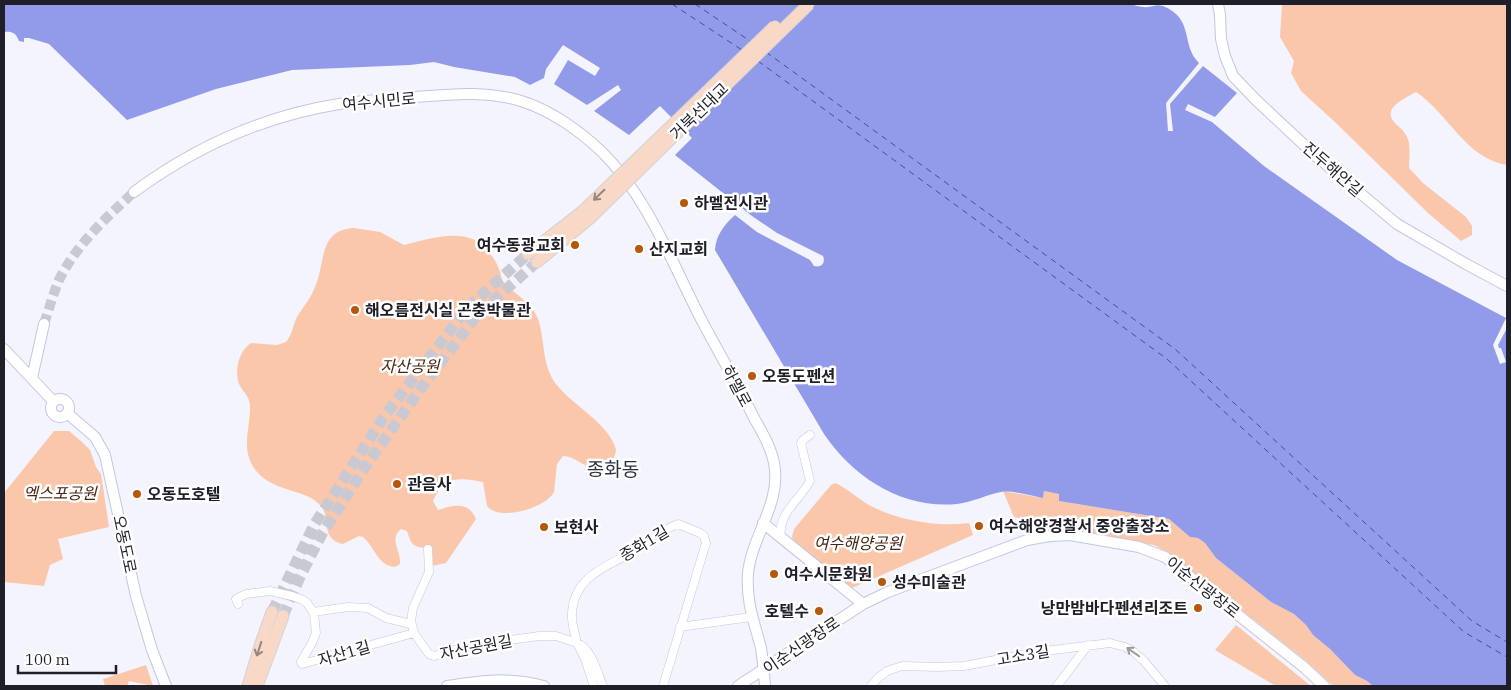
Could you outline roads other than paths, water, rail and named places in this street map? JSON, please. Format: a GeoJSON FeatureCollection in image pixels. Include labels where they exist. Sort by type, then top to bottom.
{"type":"FeatureCollection","features":[{"type":"Feature","properties":{"kind":"main road","name":"거북선대교"},"geometry":{"type":"LineString","coordinates":[[585,216],[798,4]]}},
{"type":"Feature","properties":{"kind":"main road","name":"거북선대교"},"geometry":{"type":"LineString","coordinates":[[585,216],[809,4]]}},
{"type":"Feature","properties":{"kind":"main road"},"geometry":{"type":"LineString","coordinates":[[533,258],[585,216]]}},
{"type":"Feature","properties":{"kind":"main road"},"geometry":{"type":"LineString","coordinates":[[248,686],[260,646],[278,614],[257,686]]}},
{"type":"Feature","properties":{"kind":"street","name":"진두해안길"},"geometry":{"type":"LineString","coordinates":[[1218,4],[1221,44],[1224,56],[1233,76],[1243,87],[1318,157],[1397,224],[1507,286]]}},
{"type":"Feature","properties":{"kind":"street","name":"여수시민로"},"geometry":{"type":"LineString","coordinates":[[134,192],[180,161],[227,137],[283,116],[343,104],[464,93],[489,94],[518,100],[534,106],[562,121],[583,136],[603,153],[619,171]]}},
{"type":"Feature","properties":{"kind":"street","name":"하멜로"},"geometry":{"type":"LineString","coordinates":[[619,171],[646,210],[769,446],[775,467],[772,503],[753,548],[749,564],[747,592],[751,617],[761,652],[765,686]]}},
{"type":"Feature","properties":{"kind":"street"},"geometry":{"type":"LineString","coordinates":[[32,378],[44,324]]}},
{"type":"Feature","properties":{"kind":"street"},"geometry":{"type":"LineString","coordinates":[[4,349],[32,378]]}},
{"type":"Feature","properties":{"kind":"street","name":"오동도로"},"geometry":{"type":"LineString","coordinates":[[32,378],[53,401],[50,408],[53,413],[61,416],[67,413],[95,437],[105,455],[136,596],[152,650],[166,686]]}},
{"type":"Feature","properties":{"kind":"street"},"geometry":{"type":"LineString","coordinates":[[781,537],[780,527],[782,519],[810,481],[801,443],[810,435]]}},
{"type":"Feature","properties":{"kind":"street"},"geometry":{"type":"LineString","coordinates":[[764,523],[863,604]]}},
{"type":"Feature","properties":{"kind":"street","name":"종화1길"},"geometry":{"type":"LineString","coordinates":[[576,643],[572,611],[577,593],[582,585],[604,566],[642,547],[678,524],[700,533],[706,540],[662,686]]}},
{"type":"Feature","properties":{"kind":"street","name":"이순신광장로"},"geometry":{"type":"LineString","coordinates":[[738,686],[863,604],[888,592],[1032,539],[1065,535],[1140,547],[1158,553],[1172,562],[1305,668],[1324,686]]}},
{"type":"Feature","properties":{"kind":"street","name":"자산공원길"},"geometry":{"type":"LineString","coordinates":[[428,549],[429,572],[413,608],[412,624],[414,633],[429,654],[539,636],[553,636],[576,643]]}},
{"type":"Feature","properties":{"kind":"street"},"geometry":{"type":"LineString","coordinates":[[238,604],[236,599],[243,595],[270,591],[303,600],[313,612],[348,606],[373,610],[393,621],[412,624]]}},
{"type":"Feature","properties":{"kind":"street","name":"자산1길"},"geometry":{"type":"LineString","coordinates":[[313,612],[316,622],[316,635],[301,660],[302,664],[414,633]]}},
{"type":"Feature","properties":{"kind":"street"},"geometry":{"type":"LineString","coordinates":[[680,627],[751,617]]}},
{"type":"Feature","properties":{"kind":"street"},"geometry":{"type":"LineString","coordinates":[[576,643],[594,686]]}},
{"type":"Feature","properties":{"kind":"street"},"geometry":{"type":"LineString","coordinates":[[576,643],[584,647],[588,652],[602,686]]}},
{"type":"Feature","properties":{"kind":"street","name":"고소3길"},"geometry":{"type":"LineString","coordinates":[[871,686],[887,671],[902,666],[938,668],[964,666],[1037,652],[1112,643],[1130,649],[1144,661],[1165,686]]}},
{"type":"Feature","properties":{"kind":"street"},"geometry":{"type":"LineString","coordinates":[[1057,686],[1088,645]]}},
{"type":"Feature","properties":{"kind":"street"},"geometry":{"type":"LineString","coordinates":[[447,686],[498,679],[516,680],[544,686]]}},
{"type":"Feature","properties":{"kind":"water"},"geometry":{"type":"Polygon","coordinates":[[[4,4],[1129,4],[1143,7],[1163,6],[1173,11],[1179,18],[1193,56],[1199,63],[1166,103],[1168,131],[1173,131],[1170,104],[1203,66],[1237,93],[1215,117],[1188,104],[1185,110],[1212,122],[1264,166],[1397,260],[1506,318],[1493,345],[1500,364],[1506,362],[1498,345],[1507,328],[1507,686],[1373,686],[1355,675],[1294,614],[1271,602],[1216,558],[1205,543],[1198,538],[1190,537],[1169,519],[1059,501],[1059,494],[1044,491],[1043,498],[1016,492],[1005,492],[995,493],[963,503],[937,504],[899,496],[865,477],[836,450],[824,434],[715,250],[721,231],[735,215],[757,232],[810,260],[814,266],[822,264],[824,261],[823,256],[777,233],[752,216],[675,155],[692,138],[660,106],[629,135],[594,111],[621,90],[618,85],[587,105],[554,84],[568,60],[595,76],[600,68],[563,45],[546,69],[544,78],[530,85],[515,77],[434,62],[410,65],[292,70],[216,89],[127,120],[49,44],[29,38],[24,38],[24,42],[19,41],[13,33],[4,32],[4,4]]]}},
{"type":"Feature","properties":{"kind":"tunnel"},"geometry":{"type":"LineString","coordinates":[[44,324],[59,280],[74,255],[92,233],[134,192]]}},
{"type":"Feature","properties":{"kind":"tunnel"},"geometry":{"type":"LineString","coordinates":[[272,612],[314,525],[383,418],[468,307],[528,254]]}},
{"type":"Feature","properties":{"kind":"tunnel"},"geometry":{"type":"LineString","coordinates":[[283,616],[323,532],[365,467],[419,391],[477,315],[537,262]]}},
{"type":"Feature","properties":{"kind":"place","name":"하멜전시관"},"geometry":{"type":"Point","coordinates":[684,203]}},
{"type":"Feature","properties":{"kind":"place","name":"여수동광교회"},"geometry":{"type":"Point","coordinates":[575,245]}},
{"type":"Feature","properties":{"kind":"place","name":"산지교회"},"geometry":{"type":"Point","coordinates":[639,249]}},
{"type":"Feature","properties":{"kind":"place","name":"해오름전시실 곤충박물관"},"geometry":{"type":"Point","coordinates":[355,310]}},
{"type":"Feature","properties":{"kind":"place","name":"오동도펜션"},"geometry":{"type":"Point","coordinates":[752,376]}},
{"type":"Feature","properties":{"kind":"place","name":"관음사"},"geometry":{"type":"Point","coordinates":[397,484]}},
{"type":"Feature","properties":{"kind":"place","name":"오동도호텔"},"geometry":{"type":"Point","coordinates":[137,494]}},
{"type":"Feature","properties":{"kind":"place","name":"여수해양경찰서 중앙출장소"},"geometry":{"type":"Point","coordinates":[979,526]}},
{"type":"Feature","properties":{"kind":"place","name":"보현사"},"geometry":{"type":"Point","coordinates":[544,527]}},
{"type":"Feature","properties":{"kind":"place","name":"여수시문화원"},"geometry":{"type":"Point","coordinates":[774,574]}},
{"type":"Feature","properties":{"kind":"place","name":"성수미술관"},"geometry":{"type":"Point","coordinates":[882,582]}},
{"type":"Feature","properties":{"kind":"place","name":"낭만밤바다펜션리조트"},"geometry":{"type":"Point","coordinates":[1198,608]}},
{"type":"Feature","properties":{"kind":"place","name":"호텔수"},"geometry":{"type":"Point","coordinates":[819,611]}},
{"type":"Feature","properties":{"kind":"district","name":"종화동"},"geometry":{"type":"Point","coordinates":[613,469]}},
{"type":"Feature","properties":{"kind":"park label","name":"자산공원"},"geometry":{"type":"Point","coordinates":[410,366]}},
{"type":"Feature","properties":{"kind":"park label","name":"엑스포공원"},"geometry":{"type":"Point","coordinates":[60,493]}},
{"type":"Feature","properties":{"kind":"park label","name":"여수해양공원"},"geometry":{"type":"Point","coordinates":[858,543]}}]}
